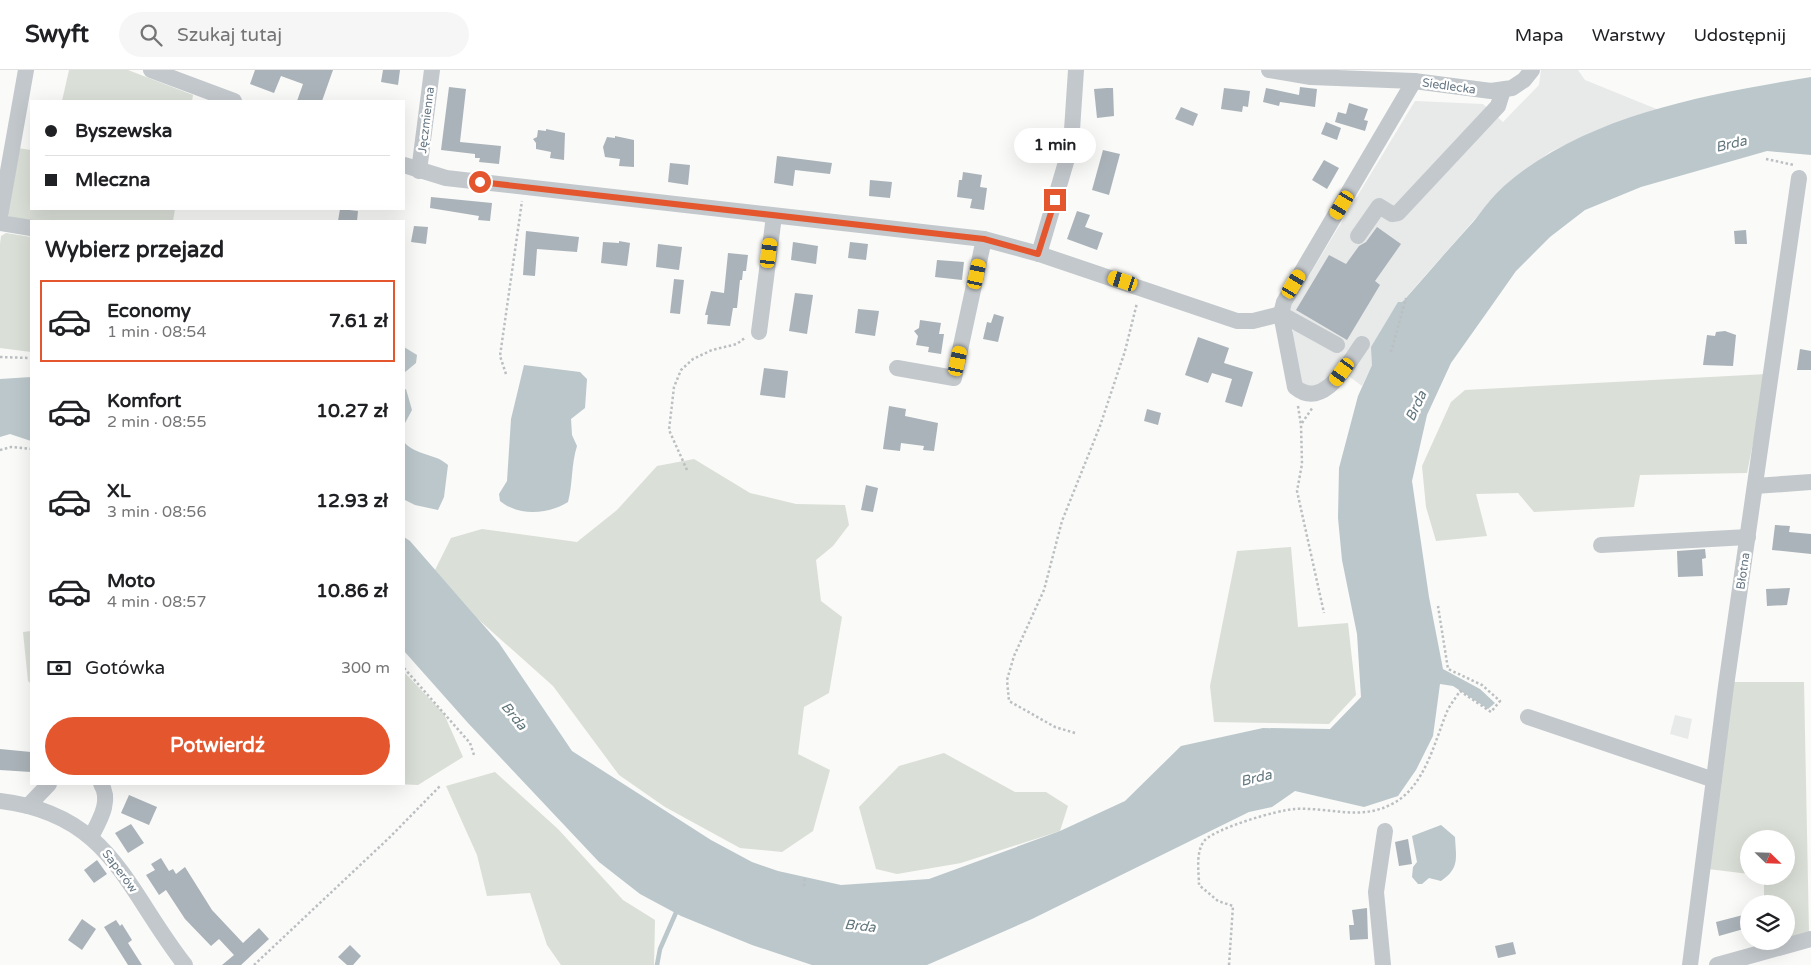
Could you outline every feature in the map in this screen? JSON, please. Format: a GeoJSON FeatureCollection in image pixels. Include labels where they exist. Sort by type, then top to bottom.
{"type":"FeatureCollection","features":[{"type":"Feature","properties":{"kind":"street"},"geometry":{"type":"LineString","coordinates":[[0,216],[26,70]]}},
{"type":"Feature","properties":{"kind":"street"},"geometry":{"type":"LineString","coordinates":[[151,70],[231,100]]}},
{"type":"Feature","properties":{"kind":"street","name":"Jęczmienna"},"geometry":{"type":"LineString","coordinates":[[419,171],[432,70]]}},
{"type":"Feature","properties":{"kind":"street"},"geometry":{"type":"LineString","coordinates":[[1038,254],[1071,145],[1076,70]]}},
{"type":"Feature","properties":{"kind":"street","name":"Siedlecka"},"geometry":{"type":"LineString","coordinates":[[1269,70],[1311,77],[1414,81],[1470,90],[1503,90],[1519,84],[1532,70]]}},
{"type":"Feature","properties":{"kind":"street"},"geometry":{"type":"LineString","coordinates":[[1362,344],[1332,386],[1325,391],[1311,392],[1299,390],[1295,387],[1281,314],[1284,302],[1414,81]]}},
{"type":"Feature","properties":{"kind":"street"},"geometry":{"type":"LineString","coordinates":[[1358,236],[1379,206],[1392,214],[1398,213],[1498,106],[1503,90]]}},
{"type":"Feature","properties":{"kind":"street"},"geometry":{"type":"LineString","coordinates":[[405,165],[446,178],[984,239],[1038,254],[1140,287],[1237,321],[1253,321],[1281,314],[1337,345]]}},
{"type":"Feature","properties":{"kind":"street","name":"Błotna"},"geometry":{"type":"LineString","coordinates":[[1690,965],[1714,780],[1800,173]]}},
{"type":"Feature","properties":{"kind":"street"},"geometry":{"type":"LineString","coordinates":[[759,329],[774,216]]}},
{"type":"Feature","properties":{"kind":"street"},"geometry":{"type":"LineString","coordinates":[[0,223],[30,228]]}},
{"type":"Feature","properties":{"kind":"street"},"geometry":{"type":"LineString","coordinates":[[897,368],[954,378],[984,239]]}},
{"type":"Feature","properties":{"kind":"street"},"geometry":{"type":"LineString","coordinates":[[1755,486],[1811,482]]}},
{"type":"Feature","properties":{"kind":"street"},"geometry":{"type":"LineString","coordinates":[[1601,545],[1748,537]]}},
{"type":"Feature","properties":{"kind":"street"},"geometry":{"type":"LineString","coordinates":[[1528,717],[1714,780]]}},
{"type":"Feature","properties":{"kind":"street"},"geometry":{"type":"LineString","coordinates":[[28,806],[48,785]]}},
{"type":"Feature","properties":{"kind":"street"},"geometry":{"type":"LineString","coordinates":[[91,837],[103,813],[106,791],[102,785]]}},
{"type":"Feature","properties":{"kind":"street","name":"Saperów"},"geometry":{"type":"LineString","coordinates":[[0,801],[28,806],[50,813],[91,837],[115,861],[185,965]]}},
{"type":"Feature","properties":{"kind":"street"},"geometry":{"type":"LineString","coordinates":[[1383,965],[1376,892],[1385,831]]}},
{"type":"Feature","properties":{"kind":"street"},"geometry":{"type":"LineString","coordinates":[[1717,965],[1811,939]]}},
{"type":"Feature","properties":{"kind":"path"},"geometry":{"type":"LineString","coordinates":[[1766,159],[1800,173]]}},
{"type":"Feature","properties":{"kind":"path"},"geometry":{"type":"LineString","coordinates":[[506,374],[500,356],[524,187]]}},
{"type":"Feature","properties":{"kind":"path"},"geometry":{"type":"LineString","coordinates":[[1075,733],[1055,727],[1009,702],[1007,680],[1014,656],[1044,590],[1062,521],[1103,417],[1125,351],[1140,287]]}},
{"type":"Feature","properties":{"kind":"path"},"geometry":{"type":"LineString","coordinates":[[1391,352],[1406,298]]}},
{"type":"Feature","properties":{"kind":"path"},"geometry":{"type":"LineString","coordinates":[[687,470],[669,430],[674,387],[681,370],[693,359],[712,350],[737,344],[759,329]]}},
{"type":"Feature","properties":{"kind":"path"},"geometry":{"type":"LineString","coordinates":[[0,356],[30,358]]}},
{"type":"Feature","properties":{"kind":"path"},"geometry":{"type":"LineString","coordinates":[[1295,387],[1301,425],[1302,464],[1297,491],[1324,613]]}},
{"type":"Feature","properties":{"kind":"path"},"geometry":{"type":"LineString","coordinates":[[0,450],[11,447],[30,449]]}},
{"type":"Feature","properties":{"kind":"path"},"geometry":{"type":"LineString","coordinates":[[1229,965],[1233,906],[1218,901],[1199,885],[1198,862],[1205,840],[1235,825],[1295,809],[1366,813],[1394,804],[1412,787],[1427,765],[1446,713],[1460,692],[1491,712],[1500,701],[1482,685],[1448,669],[1438,606]]}},
{"type":"Feature","properties":{"kind":"path"},"geometry":{"type":"LineString","coordinates":[[405,669],[470,743],[474,755]]}},
{"type":"Feature","properties":{"kind":"path"},"geometry":{"type":"LineString","coordinates":[[254,965],[390,837],[441,785]]}},
{"type":"Feature","properties":{"kind":"path"},"geometry":{"type":"LineString","coordinates":[[804,886],[805,877]]}},
{"type":"Feature","properties":{"kind":"shaded area"},"geometry":{"type":"Polygon","coordinates":[[[69,70],[128,70],[193,95],[192,100],[62,100],[69,70]]]}},
{"type":"Feature","properties":{"kind":"shaded area"},"geometry":{"type":"Polygon","coordinates":[[[1541,70],[1578,70],[1585,80],[1659,110],[1602,128],[1550,152],[1503,187],[1402,302],[1372,347],[1372,365],[1362,386],[1339,369],[1324,385],[1307,386],[1299,380],[1290,336],[1300,318],[1290,310],[1290,307],[1415,101],[1483,104],[1503,122],[1539,85],[1541,70]]]}},
{"type":"Feature","properties":{"kind":"shaded area"},"geometry":{"type":"Polygon","coordinates":[[[17,148],[30,150],[30,210],[175,210],[173,220],[15,220],[6,214],[17,148]]]}},
{"type":"Feature","properties":{"kind":"shaded area"},"geometry":{"type":"Polygon","coordinates":[[[6,233],[30,237],[30,352],[0,348],[1,236],[6,233]]]}},
{"type":"Feature","properties":{"kind":"shaded area"},"geometry":{"type":"Polygon","coordinates":[[[1767,374],[1747,473],[1640,475],[1634,507],[1534,512],[1518,493],[1476,494],[1487,536],[1436,541],[1426,507],[1422,466],[1451,402],[1465,390],[1767,374]]]}},
{"type":"Feature","properties":{"kind":"shaded area"},"geometry":{"type":"Polygon","coordinates":[[[694,459],[750,493],[796,504],[845,505],[849,525],[833,546],[816,560],[821,601],[842,617],[829,693],[804,707],[798,754],[830,770],[813,831],[782,852],[740,848],[665,807],[619,775],[553,686],[479,620],[435,570],[451,538],[482,529],[577,542],[617,510],[657,466],[694,459]]]}},
{"type":"Feature","properties":{"kind":"shaded area"},"geometry":{"type":"Polygon","coordinates":[[[1291,547],[1298,627],[1348,623],[1356,695],[1329,724],[1214,722],[1210,686],[1237,551],[1291,547]]]}},
{"type":"Feature","properties":{"kind":"shaded area"},"geometry":{"type":"Polygon","coordinates":[[[30,631],[30,683],[28,681],[23,632],[30,631]]]}},
{"type":"Feature","properties":{"kind":"shaded area"},"geometry":{"type":"Polygon","coordinates":[[[405,673],[444,714],[463,757],[418,785],[405,784],[405,673]]]}},
{"type":"Feature","properties":{"kind":"shaded area"},"geometry":{"type":"Polygon","coordinates":[[[1734,682],[1804,682],[1809,932],[1795,936],[1795,895],[1764,895],[1764,885],[1795,885],[1795,830],[1740,830],[1740,873],[1708,869],[1734,682]]]}},
{"type":"Feature","properties":{"kind":"shaded area"},"geometry":{"type":"Polygon","coordinates":[[[1675,715],[1692,719],[1688,739],[1670,734],[1675,715]]]}},
{"type":"Feature","properties":{"kind":"shaded area"},"geometry":{"type":"Polygon","coordinates":[[[944,753],[1015,792],[1046,792],[1068,806],[1060,831],[961,863],[897,874],[876,869],[859,807],[899,766],[944,753]]]}},
{"type":"Feature","properties":{"kind":"shaded area"},"geometry":{"type":"Polygon","coordinates":[[[495,772],[558,829],[623,900],[655,920],[654,965],[561,965],[547,945],[530,893],[487,896],[477,855],[446,786],[495,772]]]}},
{"type":"Feature","properties":{"kind":"water","name":"Brda"},"geometry":{"type":"Polygon","coordinates":[[[1811,77],[1811,155],[1767,151],[1641,187],[1585,210],[1550,237],[1516,271],[1451,363],[1427,415],[1412,481],[1429,597],[1443,669],[1480,689],[1495,703],[1488,709],[1453,686],[1440,684],[1433,736],[1416,770],[1398,796],[1364,807],[1295,791],[1272,807],[1249,812],[1032,919],[927,965],[812,965],[752,945],[681,916],[640,894],[599,862],[468,723],[405,652],[405,538],[410,541],[499,643],[572,751],[711,840],[752,862],[778,871],[841,885],[929,879],[1060,831],[1125,801],[1181,746],[1263,728],[1330,729],[1361,697],[1357,634],[1342,560],[1338,518],[1339,468],[1358,396],[1372,365],[1371,347],[1398,302],[1402,302],[1406,298],[1492,198],[1504,186],[1536,162],[1572,141],[1609,125],[1649,111],[1731,91],[1811,77]]]}},
{"type":"Feature","properties":{"kind":"water"},"geometry":{"type":"Polygon","coordinates":[[[405,348],[417,355],[416,363],[405,372],[405,348]]]}},
{"type":"Feature","properties":{"kind":"water"},"geometry":{"type":"Polygon","coordinates":[[[524,365],[580,372],[587,379],[585,408],[571,419],[572,435],[577,446],[568,502],[552,509],[534,512],[516,510],[508,506],[500,501],[499,494],[507,481],[511,419],[524,365]]]}},
{"type":"Feature","properties":{"kind":"water"},"geometry":{"type":"Polygon","coordinates":[[[30,377],[30,441],[10,434],[0,437],[0,379],[30,377]]]}},
{"type":"Feature","properties":{"kind":"water"},"geometry":{"type":"Polygon","coordinates":[[[405,390],[412,410],[405,423],[405,390]]]}},
{"type":"Feature","properties":{"kind":"water"},"geometry":{"type":"Polygon","coordinates":[[[405,443],[414,450],[437,458],[448,465],[444,497],[438,510],[415,505],[405,500],[405,443]]]}},
{"type":"Feature","properties":{"kind":"water"},"geometry":{"type":"Polygon","coordinates":[[[1441,825],[1455,837],[1456,857],[1454,867],[1441,881],[1429,878],[1422,884],[1418,884],[1412,877],[1413,867],[1417,862],[1412,836],[1441,825]]]}},
{"type":"Feature","properties":{"kind":"building"},"geometry":{"type":"Polygon","coordinates":[[[255,70],[333,70],[322,100],[297,100],[303,84],[281,76],[274,93],[250,84],[255,70]]]}},
{"type":"Feature","properties":{"kind":"building"},"geometry":{"type":"Polygon","coordinates":[[[383,70],[400,70],[398,85],[381,82],[383,70]]]}},
{"type":"Feature","properties":{"kind":"building"},"geometry":{"type":"Polygon","coordinates":[[[449,87],[466,89],[460,142],[501,146],[499,164],[479,162],[480,158],[475,158],[475,154],[441,150],[449,87]]]}},
{"type":"Feature","properties":{"kind":"building"},"geometry":{"type":"Polygon","coordinates":[[[1300,87],[1317,89],[1315,107],[1280,102],[1279,106],[1263,102],[1266,88],[1299,95],[1300,87]]]}},
{"type":"Feature","properties":{"kind":"building"},"geometry":{"type":"Polygon","coordinates":[[[1113,88],[1114,116],[1097,118],[1094,89],[1113,88]]]}},
{"type":"Feature","properties":{"kind":"building"},"geometry":{"type":"Polygon","coordinates":[[[1224,88],[1250,91],[1248,107],[1243,106],[1242,112],[1221,109],[1224,88]]]}},
{"type":"Feature","properties":{"kind":"building"},"geometry":{"type":"Polygon","coordinates":[[[1349,103],[1368,109],[1364,120],[1368,121],[1365,131],[1335,122],[1338,112],[1346,114],[1349,103]]]}},
{"type":"Feature","properties":{"kind":"building"},"geometry":{"type":"Polygon","coordinates":[[[1181,107],[1198,114],[1193,126],[1175,119],[1181,107]]]}},
{"type":"Feature","properties":{"kind":"building"},"geometry":{"type":"Polygon","coordinates":[[[1326,122],[1341,128],[1337,140],[1321,134],[1326,122]]]}},
{"type":"Feature","properties":{"kind":"building"},"geometry":{"type":"Polygon","coordinates":[[[546,129],[565,133],[564,160],[550,158],[551,152],[536,149],[536,143],[533,139],[537,137],[538,130],[546,131],[546,129]]]}},
{"type":"Feature","properties":{"kind":"building"},"geometry":{"type":"Polygon","coordinates":[[[615,136],[634,140],[634,167],[619,166],[620,159],[605,157],[603,147],[607,137],[615,138],[615,136]]]}},
{"type":"Feature","properties":{"kind":"building"},"geometry":{"type":"Polygon","coordinates":[[[1103,150],[1120,154],[1109,195],[1092,190],[1103,150]]]}},
{"type":"Feature","properties":{"kind":"building"},"geometry":{"type":"Polygon","coordinates":[[[777,156],[832,163],[830,174],[795,170],[793,186],[774,183],[777,156]]]}},
{"type":"Feature","properties":{"kind":"building"},"geometry":{"type":"Polygon","coordinates":[[[1324,160],[1339,168],[1327,189],[1312,180],[1324,160]]]}},
{"type":"Feature","properties":{"kind":"building"},"geometry":{"type":"Polygon","coordinates":[[[670,163],[690,165],[688,185],[668,182],[670,163]]]}},
{"type":"Feature","properties":{"kind":"building"},"geometry":{"type":"Polygon","coordinates":[[[963,172],[982,175],[980,187],[987,188],[984,210],[970,208],[972,199],[957,197],[959,180],[962,180],[963,172]]]}},
{"type":"Feature","properties":{"kind":"building"},"geometry":{"type":"Polygon","coordinates":[[[870,180],[892,182],[890,198],[869,196],[870,180]]]}},
{"type":"Feature","properties":{"kind":"building"},"geometry":{"type":"Polygon","coordinates":[[[431,197],[492,203],[490,221],[478,220],[479,216],[430,208],[431,197]]]}},
{"type":"Feature","properties":{"kind":"building"},"geometry":{"type":"Polygon","coordinates":[[[340,210],[358,211],[357,220],[338,220],[340,210]]]}},
{"type":"Feature","properties":{"kind":"building"},"geometry":{"type":"Polygon","coordinates":[[[1077,211],[1090,215],[1085,227],[1103,233],[1097,250],[1067,239],[1077,211]]]}},
{"type":"Feature","properties":{"kind":"building"},"geometry":{"type":"Polygon","coordinates":[[[414,226],[428,227],[426,244],[411,242],[414,226]]]}},
{"type":"Feature","properties":{"kind":"building"},"geometry":{"type":"Polygon","coordinates":[[[1377,227],[1401,244],[1375,281],[1380,285],[1347,340],[1296,310],[1329,255],[1346,264],[1359,246],[1366,242],[1377,227]]]}},
{"type":"Feature","properties":{"kind":"building"},"geometry":{"type":"Polygon","coordinates":[[[1746,230],[1747,244],[1735,244],[1734,231],[1746,230]]]}},
{"type":"Feature","properties":{"kind":"building"},"geometry":{"type":"Polygon","coordinates":[[[526,231],[579,237],[577,252],[537,249],[535,276],[523,275],[526,231]]]}},
{"type":"Feature","properties":{"kind":"building"},"geometry":{"type":"Polygon","coordinates":[[[619,241],[630,243],[627,266],[601,263],[603,242],[619,243],[619,241]]]}},
{"type":"Feature","properties":{"kind":"building"},"geometry":{"type":"Polygon","coordinates":[[[793,242],[818,246],[816,264],[791,260],[793,242]]]}},
{"type":"Feature","properties":{"kind":"building"},"geometry":{"type":"Polygon","coordinates":[[[850,242],[868,244],[866,260],[848,258],[850,242]]]}},
{"type":"Feature","properties":{"kind":"building"},"geometry":{"type":"Polygon","coordinates":[[[658,244],[682,247],[679,270],[656,267],[658,244]]]}},
{"type":"Feature","properties":{"kind":"building"},"geometry":{"type":"Polygon","coordinates":[[[728,253],[748,255],[746,271],[743,271],[742,280],[740,280],[737,308],[733,308],[730,326],[707,324],[708,315],[705,315],[711,291],[724,293],[728,253]]]}},
{"type":"Feature","properties":{"kind":"building"},"geometry":{"type":"Polygon","coordinates":[[[937,260],[964,262],[962,280],[935,277],[937,260]]]}},
{"type":"Feature","properties":{"kind":"building"},"geometry":{"type":"Polygon","coordinates":[[[674,279],[684,280],[680,314],[670,313],[674,279]]]}},
{"type":"Feature","properties":{"kind":"building"},"geometry":{"type":"Polygon","coordinates":[[[795,293],[813,295],[807,334],[789,331],[795,293]]]}},
{"type":"Feature","properties":{"kind":"building"},"geometry":{"type":"Polygon","coordinates":[[[858,309],[879,311],[875,336],[855,333],[858,309]]]}},
{"type":"Feature","properties":{"kind":"building"},"geometry":{"type":"Polygon","coordinates":[[[994,314],[1004,317],[998,342],[983,339],[987,322],[991,323],[994,314]]]}},
{"type":"Feature","properties":{"kind":"building"},"geometry":{"type":"Polygon","coordinates":[[[920,320],[941,323],[939,334],[944,334],[941,354],[928,352],[929,347],[916,345],[918,336],[914,331],[919,328],[920,320]]]}},
{"type":"Feature","properties":{"kind":"building"},"geometry":{"type":"Polygon","coordinates":[[[1725,331],[1736,335],[1733,366],[1703,365],[1707,335],[1715,336],[1716,332],[1725,331]]]}},
{"type":"Feature","properties":{"kind":"building"},"geometry":{"type":"Polygon","coordinates":[[[1198,337],[1229,348],[1224,363],[1253,372],[1242,407],[1225,402],[1232,379],[1212,373],[1208,383],[1185,375],[1198,337]]]}},
{"type":"Feature","properties":{"kind":"building"},"geometry":{"type":"Polygon","coordinates":[[[1800,349],[1811,351],[1811,370],[1797,370],[1800,349]]]}},
{"type":"Feature","properties":{"kind":"building"},"geometry":{"type":"Polygon","coordinates":[[[764,368],[788,371],[785,398],[760,395],[764,368]]]}},
{"type":"Feature","properties":{"kind":"building"},"geometry":{"type":"Polygon","coordinates":[[[889,406],[906,409],[905,416],[938,423],[934,451],[923,450],[924,446],[901,443],[900,451],[883,449],[889,406]]]}},
{"type":"Feature","properties":{"kind":"building"},"geometry":{"type":"Polygon","coordinates":[[[1147,409],[1161,413],[1158,425],[1144,421],[1147,409]]]}},
{"type":"Feature","properties":{"kind":"building"},"geometry":{"type":"Polygon","coordinates":[[[866,485],[878,488],[873,512],[861,510],[866,485]]]}},
{"type":"Feature","properties":{"kind":"building"},"geometry":{"type":"Polygon","coordinates":[[[1775,525],[1790,526],[1789,532],[1811,534],[1811,554],[1772,550],[1775,525]]]}},
{"type":"Feature","properties":{"kind":"building"},"geometry":{"type":"Polygon","coordinates":[[[1705,549],[1706,558],[1702,559],[1703,576],[1678,577],[1677,551],[1705,549]]]}},
{"type":"Feature","properties":{"kind":"building"},"geometry":{"type":"Polygon","coordinates":[[[1790,588],[1787,605],[1767,606],[1766,589],[1790,588]]]}},
{"type":"Feature","properties":{"kind":"building"},"geometry":{"type":"Polygon","coordinates":[[[0,749],[30,752],[30,772],[0,770],[0,749]]]}},
{"type":"Feature","properties":{"kind":"building"},"geometry":{"type":"Polygon","coordinates":[[[129,795],[157,807],[149,825],[121,813],[129,795]]]}},
{"type":"Feature","properties":{"kind":"building"},"geometry":{"type":"Polygon","coordinates":[[[131,824],[144,843],[128,853],[115,833],[131,824]]]}},
{"type":"Feature","properties":{"kind":"building"},"geometry":{"type":"Polygon","coordinates":[[[1408,839],[1412,864],[1399,866],[1395,842],[1408,839]]]}},
{"type":"Feature","properties":{"kind":"building"},"geometry":{"type":"Polygon","coordinates":[[[161,858],[169,871],[173,869],[176,874],[185,867],[212,910],[243,943],[259,928],[269,939],[241,965],[222,965],[234,955],[219,939],[211,946],[185,919],[166,890],[159,895],[146,875],[155,870],[151,864],[161,858]]]}},
{"type":"Feature","properties":{"kind":"building"},"geometry":{"type":"Polygon","coordinates":[[[97,860],[107,874],[94,883],[84,870],[97,860]]]}},
{"type":"Feature","properties":{"kind":"building"},"geometry":{"type":"Polygon","coordinates":[[[1367,908],[1368,939],[1350,940],[1349,925],[1354,925],[1352,910],[1367,908]]]}},
{"type":"Feature","properties":{"kind":"building"},"geometry":{"type":"Polygon","coordinates":[[[1740,916],[1740,930],[1719,936],[1716,922],[1740,916]]]}},
{"type":"Feature","properties":{"kind":"building"},"geometry":{"type":"Polygon","coordinates":[[[82,919],[96,929],[82,950],[68,940],[82,919]]]}},
{"type":"Feature","properties":{"kind":"building"},"geometry":{"type":"Polygon","coordinates":[[[116,920],[120,926],[122,924],[132,940],[128,943],[142,965],[128,965],[104,927],[116,920]]]}},
{"type":"Feature","properties":{"kind":"building"},"geometry":{"type":"Polygon","coordinates":[[[1513,942],[1516,954],[1498,958],[1495,946],[1513,942]]]}},
{"type":"Feature","properties":{"kind":"building"},"geometry":{"type":"Polygon","coordinates":[[[350,945],[361,956],[353,965],[347,965],[338,957],[350,945]]]}},
{"type":"Feature","properties":{"kind":"waterway"},"geometry":{"type":"LineString","coordinates":[[657,965],[660,949],[678,908]]}},
{"type":"Feature","properties":{"kind":"route"},"geometry":{"type":"LineString","coordinates":[[480,182],[984,239],[1038,254],[1055,200]]}}]}
